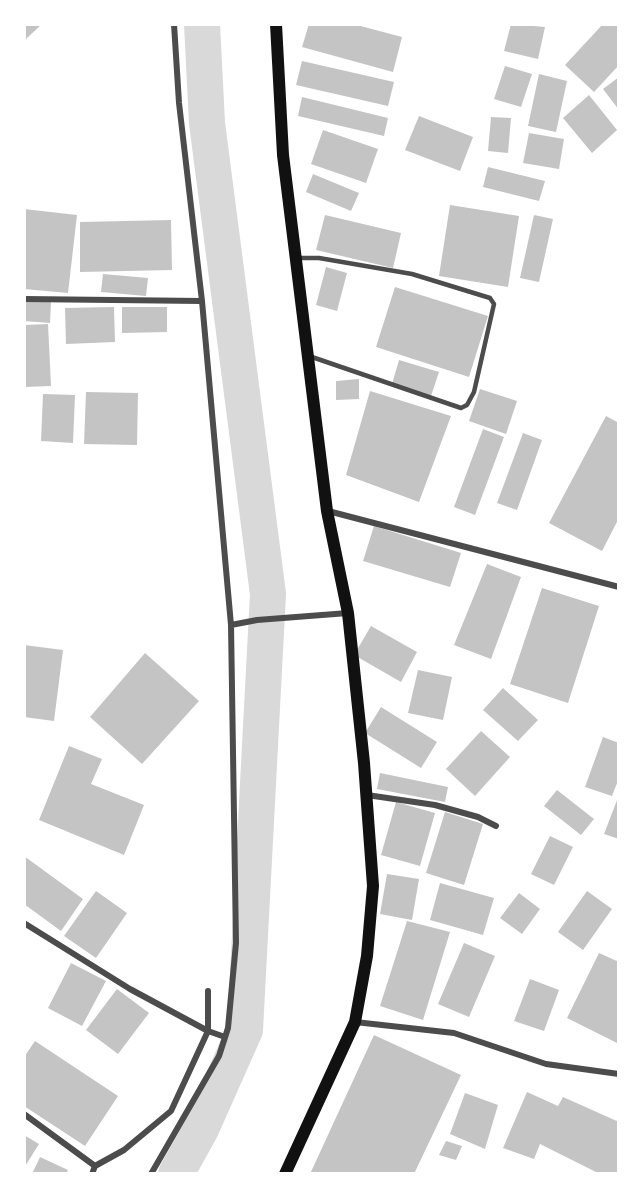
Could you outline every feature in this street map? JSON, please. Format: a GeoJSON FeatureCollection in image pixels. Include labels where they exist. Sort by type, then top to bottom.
{"type":"FeatureCollection","features":[{"type":"Feature","properties":{"kind":"main road"},"geometry":{"type":"LineString","coordinates":[[276,24],[283,155],[327,511],[348,613],[367,795],[373,886],[367,956],[355,1022],[285,1174]]}},
{"type":"Feature","properties":{"kind":"street"},"geometry":{"type":"LineString","coordinates":[[151,1174],[199,1095],[225,1037],[235,976],[236,943],[231,625],[202,301],[179,103],[174,24]]}},
{"type":"Feature","properties":{"kind":"street"},"geometry":{"type":"LineString","coordinates":[[24,299],[202,301]]}},
{"type":"Feature","properties":{"kind":"street"},"geometry":{"type":"LineString","coordinates":[[327,511],[619,586]]}},
{"type":"Feature","properties":{"kind":"street"},"geometry":{"type":"LineString","coordinates":[[231,625],[257,620],[348,613]]}},
{"type":"Feature","properties":{"kind":"street"},"geometry":{"type":"LineString","coordinates":[[367,795],[435,805],[478,817],[496,826]]}},
{"type":"Feature","properties":{"kind":"street"},"geometry":{"type":"LineString","coordinates":[[24,922],[130,989],[208,1031],[225,1037]]}},
{"type":"Feature","properties":{"kind":"street"},"geometry":{"type":"LineString","coordinates":[[92,1174],[95,1166],[123,1149],[171,1111],[208,1031],[208,991]]}},
{"type":"Feature","properties":{"kind":"street"},"geometry":{"type":"LineString","coordinates":[[355,1022],[454,1033],[546,1064],[619,1074]]}},
{"type":"Feature","properties":{"kind":"street"},"geometry":{"type":"LineString","coordinates":[[24,1114],[95,1166]]}},
{"type":"Feature","properties":{"kind":"lane"},"geometry":{"type":"LineString","coordinates":[[297,258],[319,258],[412,274],[490,298],[494,304],[474,392],[467,405],[461,408],[309,356]]}},
{"type":"Feature","properties":{"kind":"building"},"geometry":{"type":"Polygon","coordinates":[[[24,24],[42,24],[25,40],[24,24]]]}},
{"type":"Feature","properties":{"kind":"building"},"geometry":{"type":"Polygon","coordinates":[[[309,24],[353,24],[402,37],[393,72],[302,47],[309,24]]]}},
{"type":"Feature","properties":{"kind":"building"},"geometry":{"type":"Polygon","coordinates":[[[511,24],[545,27],[538,59],[504,51],[511,24]]]}},
{"type":"Feature","properties":{"kind":"building"},"geometry":{"type":"Polygon","coordinates":[[[603,24],[619,24],[619,65],[594,92],[565,65],[603,24]]]}},
{"type":"Feature","properties":{"kind":"building"},"geometry":{"type":"Polygon","coordinates":[[[302,61],[394,82],[388,106],[296,85],[302,61]]]}},
{"type":"Feature","properties":{"kind":"building"},"geometry":{"type":"Polygon","coordinates":[[[505,66],[532,74],[521,107],[494,99],[505,66]]]}},
{"type":"Feature","properties":{"kind":"building"},"geometry":{"type":"Polygon","coordinates":[[[539,74],[567,81],[556,132],[528,126],[539,74]]]}},
{"type":"Feature","properties":{"kind":"building"},"geometry":{"type":"Polygon","coordinates":[[[619,77],[619,110],[603,89],[619,77]]]}},
{"type":"Feature","properties":{"kind":"building"},"geometry":{"type":"Polygon","coordinates":[[[589,95],[617,130],[592,153],[563,118],[589,95]]]}},
{"type":"Feature","properties":{"kind":"building"},"geometry":{"type":"Polygon","coordinates":[[[302,97],[388,118],[384,136],[298,116],[302,97]]]}},
{"type":"Feature","properties":{"kind":"building"},"geometry":{"type":"Polygon","coordinates":[[[419,116],[473,137],[460,171],[405,150],[419,116]]]}},
{"type":"Feature","properties":{"kind":"building"},"geometry":{"type":"Polygon","coordinates":[[[491,117],[511,118],[508,153],[488,151],[491,117]]]}},
{"type":"Feature","properties":{"kind":"building"},"geometry":{"type":"Polygon","coordinates":[[[323,130],[378,149],[366,183],[311,164],[323,130]]]}},
{"type":"Feature","properties":{"kind":"building"},"geometry":{"type":"Polygon","coordinates":[[[529,133],[564,139],[559,169],[523,163],[529,133]]]}},
{"type":"Feature","properties":{"kind":"building"},"geometry":{"type":"Polygon","coordinates":[[[488,167],[545,181],[539,201],[483,187],[488,167]]]}},
{"type":"Feature","properties":{"kind":"building"},"geometry":{"type":"Polygon","coordinates":[[[313,174],[359,193],[351,211],[306,192],[313,174]]]}},
{"type":"Feature","properties":{"kind":"building"},"geometry":{"type":"Polygon","coordinates":[[[450,205],[519,216],[508,287],[439,276],[450,205]]]}},
{"type":"Feature","properties":{"kind":"building"},"geometry":{"type":"Polygon","coordinates":[[[24,209],[77,215],[68,293],[24,289],[24,209]]]}},
{"type":"Feature","properties":{"kind":"building"},"geometry":{"type":"Polygon","coordinates":[[[325,215],[401,233],[393,268],[316,250],[325,215]]]}},
{"type":"Feature","properties":{"kind":"building"},"geometry":{"type":"Polygon","coordinates":[[[534,215],[553,219],[539,282],[520,278],[534,215]]]}},
{"type":"Feature","properties":{"kind":"building"},"geometry":{"type":"Polygon","coordinates":[[[171,220],[172,270],[80,272],[80,222],[171,220]]]}},
{"type":"Feature","properties":{"kind":"building"},"geometry":{"type":"Polygon","coordinates":[[[326,267],[347,273],[337,311],[316,305],[326,267]]]}},
{"type":"Feature","properties":{"kind":"building"},"geometry":{"type":"Polygon","coordinates":[[[103,274],[148,278],[146,296],[101,292],[103,274]]]}},
{"type":"Feature","properties":{"kind":"building"},"geometry":{"type":"Polygon","coordinates":[[[395,287],[488,316],[469,377],[376,347],[395,287]]]}},
{"type":"Feature","properties":{"kind":"building"},"geometry":{"type":"Polygon","coordinates":[[[24,300],[51,301],[50,323],[24,321],[24,300]]]}},
{"type":"Feature","properties":{"kind":"building"},"geometry":{"type":"Polygon","coordinates":[[[114,307],[115,342],[66,344],[65,308],[114,307]]]}},
{"type":"Feature","properties":{"kind":"building"},"geometry":{"type":"Polygon","coordinates":[[[122,307],[167,307],[167,332],[122,333],[122,307]]]}},
{"type":"Feature","properties":{"kind":"building"},"geometry":{"type":"Polygon","coordinates":[[[48,324],[51,386],[24,387],[24,325],[48,324]]]}},
{"type":"Feature","properties":{"kind":"building"},"geometry":{"type":"Polygon","coordinates":[[[399,360],[439,372],[431,396],[392,384],[399,360]]]}},
{"type":"Feature","properties":{"kind":"building"},"geometry":{"type":"Polygon","coordinates":[[[359,379],[359,399],[336,400],[336,381],[359,379]]]}},
{"type":"Feature","properties":{"kind":"building"},"geometry":{"type":"Polygon","coordinates":[[[480,389],[517,401],[506,434],[469,421],[480,389]]]}},
{"type":"Feature","properties":{"kind":"building"},"geometry":{"type":"Polygon","coordinates":[[[370,391],[451,416],[419,502],[346,475],[370,391]]]}},
{"type":"Feature","properties":{"kind":"building"},"geometry":{"type":"Polygon","coordinates":[[[86,392],[138,393],[137,445],[84,444],[86,392]]]}},
{"type":"Feature","properties":{"kind":"building"},"geometry":{"type":"Polygon","coordinates":[[[43,394],[75,395],[73,443],[41,441],[43,394]]]}},
{"type":"Feature","properties":{"kind":"building"},"geometry":{"type":"Polygon","coordinates":[[[606,416],[619,423],[619,518],[602,551],[549,523],[606,416]]]}},
{"type":"Feature","properties":{"kind":"building"},"geometry":{"type":"Polygon","coordinates":[[[483,429],[504,437],[475,515],[454,507],[483,429]]]}},
{"type":"Feature","properties":{"kind":"building"},"geometry":{"type":"Polygon","coordinates":[[[523,433],[542,440],[517,510],[497,503],[523,433]]]}},
{"type":"Feature","properties":{"kind":"building"},"geometry":{"type":"Polygon","coordinates":[[[374,526],[461,553],[450,587],[363,561],[374,526]]]}},
{"type":"Feature","properties":{"kind":"building"},"geometry":{"type":"Polygon","coordinates":[[[487,564],[521,577],[491,659],[454,645],[487,564]]]}},
{"type":"Feature","properties":{"kind":"building"},"geometry":{"type":"Polygon","coordinates":[[[542,588],[599,606],[568,703],[510,684],[542,588]]]}},
{"type":"Feature","properties":{"kind":"building"},"geometry":{"type":"Polygon","coordinates":[[[371,626],[417,652],[401,682],[354,655],[371,626]]]}},
{"type":"Feature","properties":{"kind":"building"},"geometry":{"type":"Polygon","coordinates":[[[24,645],[63,650],[54,721],[24,717],[24,645]]]}},
{"type":"Feature","properties":{"kind":"building"},"geometry":{"type":"Polygon","coordinates":[[[145,653],[199,701],[142,764],[90,717],[145,653]]]}},
{"type":"Feature","properties":{"kind":"building"},"geometry":{"type":"Polygon","coordinates":[[[418,670],[452,677],[443,720],[408,713],[418,670]]]}},
{"type":"Feature","properties":{"kind":"building"},"geometry":{"type":"Polygon","coordinates":[[[503,688],[538,720],[518,741],[483,710],[503,688]]]}},
{"type":"Feature","properties":{"kind":"building"},"geometry":{"type":"Polygon","coordinates":[[[381,707],[437,742],[421,768],[365,733],[381,707]]]}},
{"type":"Feature","properties":{"kind":"building"},"geometry":{"type":"Polygon","coordinates":[[[481,731],[510,757],[475,796],[446,769],[481,731]]]}},
{"type":"Feature","properties":{"kind":"building"},"geometry":{"type":"Polygon","coordinates":[[[603,737],[619,743],[619,778],[612,796],[585,787],[603,737]]]}},
{"type":"Feature","properties":{"kind":"building"},"geometry":{"type":"Polygon","coordinates":[[[69,746],[102,759],[91,784],[144,805],[124,855],[39,820],[69,746]]]}},
{"type":"Feature","properties":{"kind":"building"},"geometry":{"type":"Polygon","coordinates":[[[380,773],[448,787],[445,802],[377,789],[380,773]]]}},
{"type":"Feature","properties":{"kind":"building"},"geometry":{"type":"Polygon","coordinates":[[[557,790],[594,819],[581,835],[544,806],[557,790]]]}},
{"type":"Feature","properties":{"kind":"building"},"geometry":{"type":"Polygon","coordinates":[[[619,795],[619,839],[604,834],[619,795]]]}},
{"type":"Feature","properties":{"kind":"building"},"geometry":{"type":"Polygon","coordinates":[[[396,802],[435,813],[420,866],[381,855],[396,802]]]}},
{"type":"Feature","properties":{"kind":"building"},"geometry":{"type":"Polygon","coordinates":[[[445,812],[483,824],[464,885],[426,873],[445,812]]]}},
{"type":"Feature","properties":{"kind":"building"},"geometry":{"type":"Polygon","coordinates":[[[550,836],[573,847],[554,885],[531,874],[550,836]]]}},
{"type":"Feature","properties":{"kind":"building"},"geometry":{"type":"Polygon","coordinates":[[[24,856],[83,899],[61,931],[24,904],[24,856]]]}},
{"type":"Feature","properties":{"kind":"building"},"geometry":{"type":"Polygon","coordinates":[[[387,874],[419,879],[412,920],[380,914],[387,874]]]}},
{"type":"Feature","properties":{"kind":"building"},"geometry":{"type":"Polygon","coordinates":[[[440,883],[494,898],[483,935],[430,920],[440,883]]]}},
{"type":"Feature","properties":{"kind":"building"},"geometry":{"type":"Polygon","coordinates":[[[96,891],[127,913],[96,958],[64,936],[96,891]]]}},
{"type":"Feature","properties":{"kind":"building"},"geometry":{"type":"Polygon","coordinates":[[[587,891],[612,909],[583,950],[558,932],[587,891]]]}},
{"type":"Feature","properties":{"kind":"building"},"geometry":{"type":"Polygon","coordinates":[[[519,893],[540,909],[522,934],[500,918],[519,893]]]}},
{"type":"Feature","properties":{"kind":"building"},"geometry":{"type":"Polygon","coordinates":[[[407,921],[450,932],[423,1020],[380,1006],[407,921]]]}},
{"type":"Feature","properties":{"kind":"building"},"geometry":{"type":"Polygon","coordinates":[[[464,943],[495,956],[469,1017],[438,1004],[464,943]]]}},
{"type":"Feature","properties":{"kind":"building"},"geometry":{"type":"Polygon","coordinates":[[[599,953],[619,962],[619,1044],[567,1018],[599,953]]]}},
{"type":"Feature","properties":{"kind":"building"},"geometry":{"type":"Polygon","coordinates":[[[71,963],[106,981],[82,1026],[48,1008],[71,963]]]}},
{"type":"Feature","properties":{"kind":"building"},"geometry":{"type":"Polygon","coordinates":[[[530,979],[559,990],[544,1031],[514,1021],[530,979]]]}},
{"type":"Feature","properties":{"kind":"building"},"geometry":{"type":"Polygon","coordinates":[[[117,989],[149,1013],[118,1054],[86,1030],[117,989]]]}},
{"type":"Feature","properties":{"kind":"building"},"geometry":{"type":"Polygon","coordinates":[[[374,1035],[461,1075],[414,1174],[310,1174],[374,1035]]]}},
{"type":"Feature","properties":{"kind":"building"},"geometry":{"type":"Polygon","coordinates":[[[35,1041],[118,1096],[85,1146],[24,1106],[24,1057],[35,1041]]]}},
{"type":"Feature","properties":{"kind":"building"},"geometry":{"type":"Polygon","coordinates":[[[527,1092],[558,1106],[563,1097],[619,1122],[619,1174],[600,1174],[540,1144],[534,1159],[503,1148],[527,1092]]]}},
{"type":"Feature","properties":{"kind":"building"},"geometry":{"type":"Polygon","coordinates":[[[465,1093],[498,1105],[485,1149],[450,1134],[465,1093]]]}},
{"type":"Feature","properties":{"kind":"building"},"geometry":{"type":"Polygon","coordinates":[[[24,1135],[39,1144],[24,1168],[24,1135]]]}},
{"type":"Feature","properties":{"kind":"building"},"geometry":{"type":"Polygon","coordinates":[[[446,1141],[462,1146],[456,1160],[439,1155],[446,1141]]]}},
{"type":"Feature","properties":{"kind":"building"},"geometry":{"type":"Polygon","coordinates":[[[40,1157],[68,1170],[66,1174],[32,1174],[40,1157]]]}},
{"type":"Feature","properties":{"kind":"waterway"},"geometry":{"type":"LineString","coordinates":[[176,1174],[201,1129],[245,1030],[268,594],[207,123],[202,24]]}}]}
